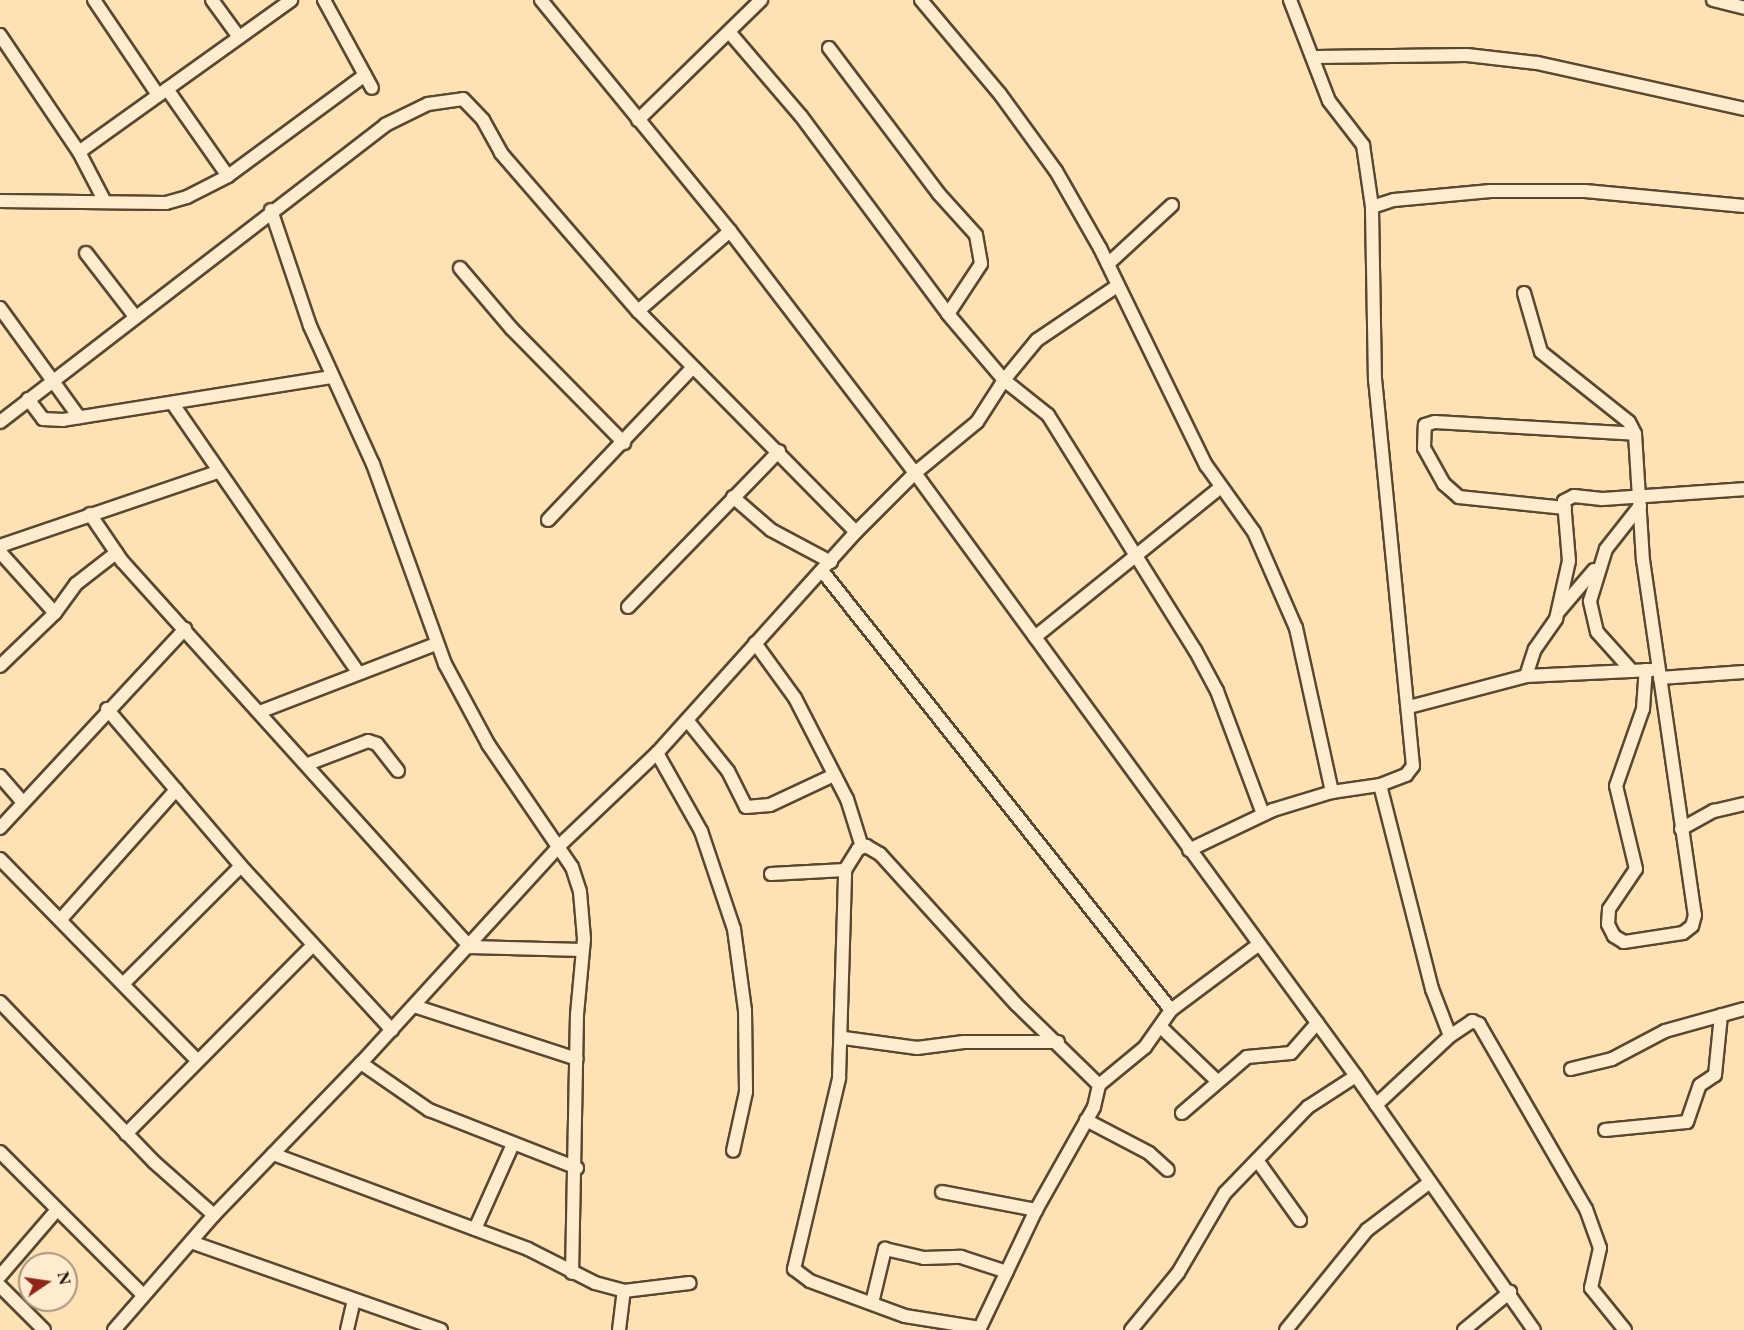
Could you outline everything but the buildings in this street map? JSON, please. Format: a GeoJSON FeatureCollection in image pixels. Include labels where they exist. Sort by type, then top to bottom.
{"type":"FeatureCollection","features":[{"type":"Feature","properties":{"kind":"street"},"geometry":{"type":"LineString","coordinates":[[94,0],[228,176]]}},
{"type":"Feature","properties":{"kind":"street"},"geometry":{"type":"LineString","coordinates":[[212,0],[238,37]]}},
{"type":"Feature","properties":{"kind":"street"},"geometry":{"type":"LineString","coordinates":[[79,152],[291,0]]}},
{"type":"Feature","properties":{"kind":"street"},"geometry":{"type":"LineString","coordinates":[[324,0],[372,88]]}},
{"type":"Feature","properties":{"kind":"street"},"geometry":{"type":"LineString","coordinates":[[541,0],[730,231],[915,473],[1356,1076],[1510,1292],[1534,1330]]}},
{"type":"Feature","properties":{"kind":"street"},"geometry":{"type":"LineString","coordinates":[[638,120],[761,0]]}},
{"type":"Feature","properties":{"kind":"street"},"geometry":{"type":"LineString","coordinates":[[921,0],[1000,94],[1056,171],[1108,264],[1117,286],[1221,486],[1254,532],[1293,618],[1309,672],[1332,792]]}},
{"type":"Feature","properties":{"kind":"street"},"geometry":{"type":"LineString","coordinates":[[1189,850],[1263,814],[1332,792],[1380,785],[1406,775],[1413,766],[1409,707],[1375,381],[1372,207],[1363,145],[1329,101],[1316,57],[1305,42],[1290,0]]}},
{"type":"Feature","properties":{"kind":"street"},"geometry":{"type":"LineString","coordinates":[[1713,0],[1744,8]]}},
{"type":"Feature","properties":{"kind":"street"},"geometry":{"type":"LineString","coordinates":[[729,33],[801,116],[948,314],[1004,380],[1048,415],[1217,691],[1263,814]]}},
{"type":"Feature","properties":{"kind":"street"},"geometry":{"type":"LineString","coordinates":[[0,35],[4,51],[79,152],[105,202]]}},
{"type":"Feature","properties":{"kind":"street"},"geometry":{"type":"LineString","coordinates":[[830,48],[939,194],[976,234],[981,264],[948,314]]}},
{"type":"Feature","properties":{"kind":"street"},"geometry":{"type":"LineString","coordinates":[[1316,57],[1467,55],[1537,63],[1744,110]]}},
{"type":"Feature","properties":{"kind":"street"},"geometry":{"type":"LineString","coordinates":[[0,201],[166,204],[228,176],[365,75]]}},
{"type":"Feature","properties":{"kind":"street"},"geometry":{"type":"LineString","coordinates":[[0,422],[134,315],[385,125],[428,104],[463,99],[483,120],[501,153],[638,311],[692,368],[779,451],[856,532]]}},
{"type":"Feature","properties":{"kind":"street"},"geometry":{"type":"LineString","coordinates":[[1372,207],[1394,200],[1491,191],[1585,190],[1744,206]]}},
{"type":"Feature","properties":{"kind":"street"},"geometry":{"type":"LineString","coordinates":[[1108,264],[1172,205]]}},
{"type":"Feature","properties":{"kind":"street"},"geometry":{"type":"LineString","coordinates":[[271,210],[332,377],[373,464],[436,644],[488,744],[572,867],[582,903],[577,1059],[577,1168],[572,1273]]}},
{"type":"Feature","properties":{"kind":"street"},"geometry":{"type":"LineString","coordinates":[[638,311],[730,231]]}},
{"type":"Feature","properties":{"kind":"street"},"geometry":{"type":"LineString","coordinates":[[86,253],[134,315]]}},
{"type":"Feature","properties":{"kind":"street"},"geometry":{"type":"LineString","coordinates":[[460,268],[624,443]]}},
{"type":"Feature","properties":{"kind":"street"},"geometry":{"type":"LineString","coordinates":[[114,1330],[214,1215],[392,1030],[595,808],[657,753],[827,567],[856,532],[915,473],[971,428],[1004,380],[1037,340],[1117,286]]}},
{"type":"Feature","properties":{"kind":"street"},"geometry":{"type":"LineString","coordinates":[[1524,293],[1541,352],[1629,422],[1635,434],[1659,674],[1695,915],[1692,926],[1683,933],[1624,942],[1614,936],[1610,909],[1636,869],[1616,786],[1643,709],[1646,670]]}},
{"type":"Feature","properties":{"kind":"street"},"geometry":{"type":"LineString","coordinates":[[0,308],[79,417]]}},
{"type":"Feature","properties":{"kind":"street"},"geometry":{"type":"LineString","coordinates":[[548,520],[624,443],[692,368]]}},
{"type":"Feature","properties":{"kind":"street"},"geometry":{"type":"LineString","coordinates":[[28,399],[43,419],[79,417],[173,404],[332,377]]}},
{"type":"Feature","properties":{"kind":"street"},"geometry":{"type":"LineString","coordinates":[[173,404],[217,472],[357,671]]}},
{"type":"Feature","properties":{"kind":"street"},"geometry":{"type":"LineString","coordinates":[[1565,508],[1459,497],[1444,484],[1424,448],[1425,425],[1435,422],[1635,434]]}},
{"type":"Feature","properties":{"kind":"street"},"geometry":{"type":"LineString","coordinates":[[628,607],[779,451]]}},
{"type":"Feature","properties":{"kind":"street"},"geometry":{"type":"LineString","coordinates":[[0,546],[217,472]]}},
{"type":"Feature","properties":{"kind":"street"},"geometry":{"type":"LineString","coordinates":[[1035,637],[1221,486]]}},
{"type":"Feature","properties":{"kind":"street"},"geometry":{"type":"LineString","coordinates":[[1558,612],[1569,561],[1564,501],[1574,496],[1640,501],[1744,489]]}},
{"type":"Feature","properties":{"kind":"street"},"geometry":{"type":"LineString","coordinates":[[733,497],[771,530],[827,567],[1171,1010]]}},
{"type":"Feature","properties":{"kind":"street"},"geometry":{"type":"LineString","coordinates":[[1632,671],[1597,632],[1590,601],[1598,566],[1612,538],[1640,501]]}},
{"type":"Feature","properties":{"kind":"street"},"geometry":{"type":"LineString","coordinates":[[90,514],[116,553],[262,711],[470,946],[582,950]]}},
{"type":"Feature","properties":{"kind":"street"},"geometry":{"type":"LineString","coordinates":[[0,552],[55,612]]}},
{"type":"Feature","properties":{"kind":"street"},"geometry":{"type":"LineString","coordinates":[[0,666],[55,612],[76,585],[116,553]]}},
{"type":"Feature","properties":{"kind":"street"},"geometry":{"type":"LineString","coordinates":[[1526,676],[1535,649],[1558,612],[1598,566]]}},
{"type":"Feature","properties":{"kind":"street"},"geometry":{"type":"LineString","coordinates":[[0,828],[107,709],[185,629]]}},
{"type":"Feature","properties":{"kind":"street"},"geometry":{"type":"LineString","coordinates":[[262,711],[357,671],[436,644]]}},
{"type":"Feature","properties":{"kind":"street"},"geometry":{"type":"LineString","coordinates":[[755,644],[789,687],[834,775],[862,847],[880,854],[1016,1004],[1058,1042],[1099,1085]]}},
{"type":"Feature","properties":{"kind":"street"},"geometry":{"type":"LineString","coordinates":[[1409,707],[1526,676],[1646,670],[1659,674],[1744,672]]}},
{"type":"Feature","properties":{"kind":"street"},"geometry":{"type":"LineString","coordinates":[[107,709],[242,866],[392,1030]]}},
{"type":"Feature","properties":{"kind":"street"},"geometry":{"type":"LineString","coordinates":[[687,720],[728,771],[746,807],[770,805],[834,775]]}},
{"type":"Feature","properties":{"kind":"street"},"geometry":{"type":"LineString","coordinates":[[308,764],[368,741],[377,744],[398,771]]}},
{"type":"Feature","properties":{"kind":"street"},"geometry":{"type":"LineString","coordinates":[[657,753],[700,831],[734,928],[745,1010],[746,1092],[733,1151]]}},
{"type":"Feature","properties":{"kind":"street"},"geometry":{"type":"LineString","coordinates":[[0,776],[23,802]]}},
{"type":"Feature","properties":{"kind":"street"},"geometry":{"type":"LineString","coordinates":[[1380,785],[1432,989],[1450,1035]]}},
{"type":"Feature","properties":{"kind":"street"},"geometry":{"type":"LineString","coordinates":[[61,919],[176,790]]}},
{"type":"Feature","properties":{"kind":"street"},"geometry":{"type":"LineString","coordinates":[[1681,829],[1714,811],[1744,804]]}},
{"type":"Feature","properties":{"kind":"street"},"geometry":{"type":"LineString","coordinates":[[862,847],[845,870],[844,1038],[839,1078],[794,1264],[799,1276],[905,1316],[979,1329],[1036,1210],[1086,1120],[1099,1085],[1162,1028],[1171,1010],[1258,945]]}},
{"type":"Feature","properties":{"kind":"street"},"geometry":{"type":"LineString","coordinates":[[0,859],[197,1060]]}},
{"type":"Feature","properties":{"kind":"street"},"geometry":{"type":"LineString","coordinates":[[124,983],[242,866]]}},
{"type":"Feature","properties":{"kind":"street"},"geometry":{"type":"LineString","coordinates":[[771,874],[845,870]]}},
{"type":"Feature","properties":{"kind":"street"},"geometry":{"type":"LineString","coordinates":[[126,1134],[313,945]]}},
{"type":"Feature","properties":{"kind":"street"},"geometry":{"type":"LineString","coordinates":[[0,1002],[126,1134],[214,1215]]}},
{"type":"Feature","properties":{"kind":"street"},"geometry":{"type":"LineString","coordinates":[[414,1006],[577,1059]]}},
{"type":"Feature","properties":{"kind":"street"},"geometry":{"type":"LineString","coordinates":[[1571,1069],[1612,1059],[1665,1031],[1744,1009]]}},
{"type":"Feature","properties":{"kind":"street"},"geometry":{"type":"LineString","coordinates":[[1605,1130],[1687,1122],[1700,1086],[1715,1075],[1721,1015]]}},
{"type":"Feature","properties":{"kind":"street"},"geometry":{"type":"LineString","coordinates":[[1376,1105],[1450,1035],[1472,1021],[1479,1023],[1553,1146],[1598,1235],[1591,1288],[1625,1330]]}},
{"type":"Feature","properties":{"kind":"street"},"geometry":{"type":"LineString","coordinates":[[1182,1113],[1216,1080],[1247,1057],[1291,1053],[1317,1023]]}},
{"type":"Feature","properties":{"kind":"street"},"geometry":{"type":"LineString","coordinates":[[1162,1028],[1216,1080]]}},
{"type":"Feature","properties":{"kind":"street"},"geometry":{"type":"LineString","coordinates":[[844,1038],[916,1048],[964,1042],[1058,1042]]}},
{"type":"Feature","properties":{"kind":"street"},"geometry":{"type":"LineString","coordinates":[[361,1063],[429,1110],[577,1168]]}},
{"type":"Feature","properties":{"kind":"street"},"geometry":{"type":"LineString","coordinates":[[1131,1330],[1178,1273],[1225,1193],[1308,1107],[1356,1076]]}},
{"type":"Feature","properties":{"kind":"street"},"geometry":{"type":"LineString","coordinates":[[1086,1120],[1149,1153],[1168,1170]]}},
{"type":"Feature","properties":{"kind":"street"},"geometry":{"type":"LineString","coordinates":[[475,1229],[513,1144]]}},
{"type":"Feature","properties":{"kind":"street"},"geometry":{"type":"LineString","coordinates":[[0,1152],[55,1212],[143,1295]]}},
{"type":"Feature","properties":{"kind":"street"},"geometry":{"type":"LineString","coordinates":[[273,1154],[475,1229],[572,1273],[624,1291],[690,1283]]}},
{"type":"Feature","properties":{"kind":"street"},"geometry":{"type":"LineString","coordinates":[[1257,1160],[1300,1220]]}},
{"type":"Feature","properties":{"kind":"street"},"geometry":{"type":"LineString","coordinates":[[1286,1330],[1367,1230],[1430,1182]]}},
{"type":"Feature","properties":{"kind":"street"},"geometry":{"type":"LineString","coordinates":[[942,1192],[1036,1210]]}},
{"type":"Feature","properties":{"kind":"street"},"geometry":{"type":"LineString","coordinates":[[0,1276],[55,1212]]}},
{"type":"Feature","properties":{"kind":"street"},"geometry":{"type":"LineString","coordinates":[[190,1242],[441,1330]]}},
{"type":"Feature","properties":{"kind":"street"},"geometry":{"type":"LineString","coordinates":[[872,1303],[885,1249],[924,1258],[961,1257],[1007,1272]]}},
{"type":"Feature","properties":{"kind":"street"},"geometry":{"type":"LineString","coordinates":[[0,1286],[44,1330]]}},
{"type":"Feature","properties":{"kind":"street"},"geometry":{"type":"LineString","coordinates":[[619,1330],[624,1291]]}},
{"type":"Feature","properties":{"kind":"street"},"geometry":{"type":"LineString","coordinates":[[1464,1330],[1510,1292]]}},
{"type":"Feature","properties":{"kind":"street"},"geometry":{"type":"LineString","coordinates":[[347,1330],[354,1300]]}}]}
